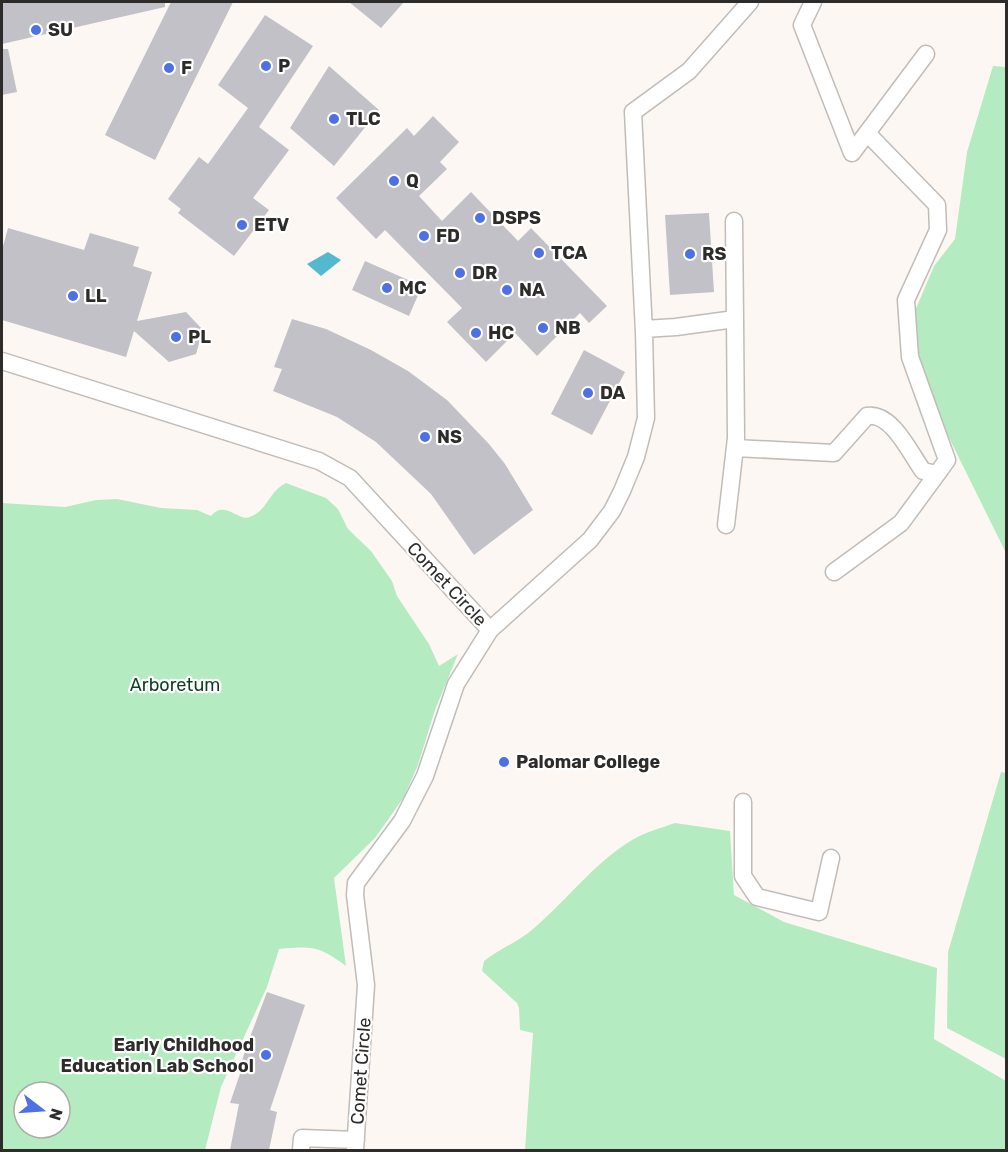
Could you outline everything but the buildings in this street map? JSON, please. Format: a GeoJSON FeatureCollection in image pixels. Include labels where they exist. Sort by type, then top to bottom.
{"type":"FeatureCollection","features":[{"type":"Feature","properties":{"kind":"street"},"geometry":{"type":"LineString","coordinates":[[490,630],[590,540],[612,511],[636,458],[646,418],[633,112],[688,70],[750,2]]}},
{"type":"Feature","properties":{"kind":"street"},"geometry":{"type":"LineString","coordinates":[[813,2],[802,25],[852,153],[926,54]]}},
{"type":"Feature","properties":{"kind":"street"},"geometry":{"type":"LineString","coordinates":[[834,572],[901,523],[947,460],[910,357],[906,300],[938,230],[937,205],[867,133]]}},
{"type":"Feature","properties":{"kind":"street"},"geometry":{"type":"LineString","coordinates":[[726,525],[735,448],[734,222]]}},
{"type":"Feature","properties":{"kind":"street"},"geometry":{"type":"LineString","coordinates":[[644,329],[735,319]]}},
{"type":"Feature","properties":{"kind":"street","name":"Comet Circle"},"geometry":{"type":"LineString","coordinates":[[2,361],[319,461],[350,478],[490,630],[456,684],[425,776],[402,820],[356,883],[355,896],[366,985],[355,1145]]}},
{"type":"Feature","properties":{"kind":"street"},"geometry":{"type":"LineString","coordinates":[[735,448],[834,453],[867,416],[874,414],[890,422],[922,471],[938,474]]}},
{"type":"Feature","properties":{"kind":"street"},"geometry":{"type":"LineString","coordinates":[[743,802],[743,876],[757,897],[819,912],[831,858]]}},
{"type":"Feature","properties":{"kind":"street"},"geometry":{"type":"LineString","coordinates":[[302,1150],[302,1138],[355,1145]]}},
{"type":"Feature","properties":{"kind":"green space"},"geometry":{"type":"Polygon","coordinates":[[[993,66],[1006,67],[1006,553],[917,373],[912,318],[934,266],[955,239],[967,152],[993,66]]]}},
{"type":"Feature","properties":{"kind":"green space","name":"Arboretum"},"geometry":{"type":"Polygon","coordinates":[[[286,483],[326,498],[338,509],[348,529],[371,551],[392,581],[397,596],[429,644],[439,666],[458,654],[404,797],[375,838],[334,878],[346,966],[329,954],[315,949],[279,949],[267,987],[221,1087],[205,1150],[2,1150],[2,503],[65,507],[96,500],[117,499],[161,508],[197,510],[211,516],[223,510],[246,518],[264,507],[275,491],[286,483]]]}},
{"type":"Feature","properties":{"kind":"green space"},"geometry":{"type":"Polygon","coordinates":[[[1001,772],[1006,773],[1006,1059],[947,1028],[948,952],[1001,772]]]}},
{"type":"Feature","properties":{"kind":"green space"},"geometry":{"type":"Polygon","coordinates":[[[675,823],[730,831],[734,895],[784,922],[937,968],[934,1039],[1006,1081],[1006,1150],[525,1150],[533,1033],[520,1030],[517,1003],[482,971],[484,961],[533,929],[618,849],[642,835],[675,823]]]}},
{"type":"Feature","properties":{"kind":"water"},"geometry":{"type":"Polygon","coordinates":[[[328,252],[341,260],[321,276],[307,264],[328,252]]]}},
{"type":"Feature","properties":{"kind":"place","name":"SU"},"geometry":{"type":"Point","coordinates":[36,30]}},
{"type":"Feature","properties":{"kind":"place","name":"P"},"geometry":{"type":"Point","coordinates":[266,66]}},
{"type":"Feature","properties":{"kind":"place","name":"F"},"geometry":{"type":"Point","coordinates":[169,68]}},
{"type":"Feature","properties":{"kind":"place","name":"TLC"},"geometry":{"type":"Point","coordinates":[334,119]}},
{"type":"Feature","properties":{"kind":"place","name":"Q"},"geometry":{"type":"Point","coordinates":[394,181]}},
{"type":"Feature","properties":{"kind":"place","name":"DSPS"},"geometry":{"type":"Point","coordinates":[480,218]}},
{"type":"Feature","properties":{"kind":"place","name":"ETV"},"geometry":{"type":"Point","coordinates":[242,225]}},
{"type":"Feature","properties":{"kind":"place","name":"FD"},"geometry":{"type":"Point","coordinates":[424,236]}},
{"type":"Feature","properties":{"kind":"place","name":"TCA"},"geometry":{"type":"Point","coordinates":[539,253]}},
{"type":"Feature","properties":{"kind":"place","name":"RS"},"geometry":{"type":"Point","coordinates":[690,254]}},
{"type":"Feature","properties":{"kind":"place","name":"DR"},"geometry":{"type":"Point","coordinates":[460,273]}},
{"type":"Feature","properties":{"kind":"place","name":"MC"},"geometry":{"type":"Point","coordinates":[387,288]}},
{"type":"Feature","properties":{"kind":"place","name":"NA"},"geometry":{"type":"Point","coordinates":[507,290]}},
{"type":"Feature","properties":{"kind":"place","name":"LL"},"geometry":{"type":"Point","coordinates":[73,296]}},
{"type":"Feature","properties":{"kind":"place","name":"NB"},"geometry":{"type":"Point","coordinates":[543,328]}},
{"type":"Feature","properties":{"kind":"place","name":"HC"},"geometry":{"type":"Point","coordinates":[476,333]}},
{"type":"Feature","properties":{"kind":"place","name":"PL"},"geometry":{"type":"Point","coordinates":[176,337]}},
{"type":"Feature","properties":{"kind":"place","name":"DA"},"geometry":{"type":"Point","coordinates":[588,393]}},
{"type":"Feature","properties":{"kind":"place","name":"NS"},"geometry":{"type":"Point","coordinates":[425,437]}},
{"type":"Feature","properties":{"kind":"place","name":"Palomar College"},"geometry":{"type":"Point","coordinates":[504,762]}},
{"type":"Feature","properties":{"kind":"place","name":"Early Childhood Education Lab School"},"geometry":{"type":"Point","coordinates":[266,1055]}}]}
